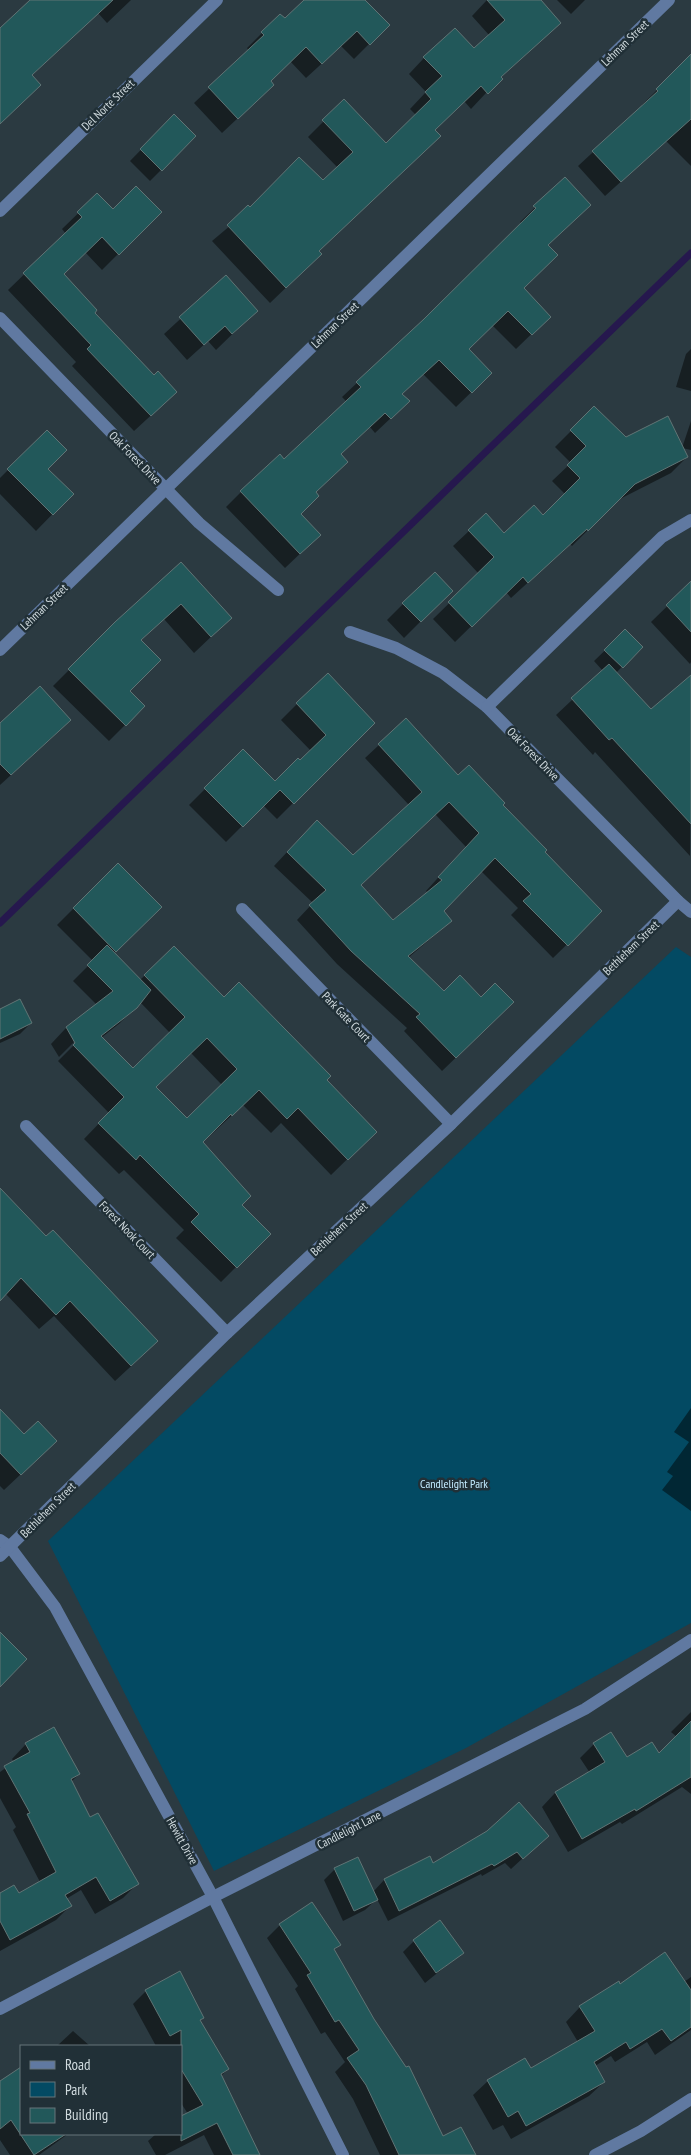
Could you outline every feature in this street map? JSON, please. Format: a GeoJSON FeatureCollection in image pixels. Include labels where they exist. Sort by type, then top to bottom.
{"type":"FeatureCollection","features":[{"type":"Feature","properties":{"kind":"street","name":"Del Norte Street"},"geometry":{"type":"LineString","coordinates":[[0,211],[217,0]]}},
{"type":"Feature","properties":{"kind":"street","name":"Lehman Street"},"geometry":{"type":"LineString","coordinates":[[0,650],[669,0]]}},
{"type":"Feature","properties":{"kind":"street","name":"Oak Forest Drive"},"geometry":{"type":"LineString","coordinates":[[0,318],[199,523],[278,590]]}},
{"type":"Feature","properties":{"kind":"street"},"geometry":{"type":"LineString","coordinates":[[487,707],[662,537],[691,520]]}},
{"type":"Feature","properties":{"kind":"street","name":"Oak Forest Drive"},"geometry":{"type":"LineString","coordinates":[[350,632],[396,648],[443,673],[487,707],[691,912]]}},
{"type":"Feature","properties":{"kind":"street","name":"Bethlehem Street"},"geometry":{"type":"LineString","coordinates":[[3,1548],[227,1333],[450,1124],[678,901]]}},
{"type":"Feature","properties":{"kind":"street","name":"Park Gate Court"},"geometry":{"type":"LineString","coordinates":[[242,909],[450,1124]]}},
{"type":"Feature","properties":{"kind":"street","name":"Forest Nook Court"},"geometry":{"type":"LineString","coordinates":[[26,1126],[227,1333]]}},
{"type":"Feature","properties":{"kind":"street","name":"Hewitt Drive"},"geometry":{"type":"LineString","coordinates":[[3,1548],[55,1607],[213,1897],[343,2155]]}},
{"type":"Feature","properties":{"kind":"street","name":"Candlelight Lane"},"geometry":{"type":"LineString","coordinates":[[0,2009],[213,1897],[585,1709],[691,1640]]}},
{"type":"Feature","properties":{"kind":"street"},"geometry":{"type":"LineString","coordinates":[[594,2155],[641,2131],[691,2099]]}},
{"type":"Feature","properties":{"kind":"green space","name":"Candlelight Park"},"geometry":{"type":"Polygon","coordinates":[[[676,947],[691,957],[691,1623],[466,1748],[214,1871],[48,1541],[676,947]]]}},
{"type":"Feature","properties":{"kind":"building"},"geometry":{"type":"Polygon","coordinates":[[[30,0],[113,0],[32,75],[41,85],[0,124],[0,28],[30,0]]]}},
{"type":"Feature","properties":{"kind":"building"},"geometry":{"type":"Polygon","coordinates":[[[304,0],[365,0],[390,25],[370,45],[357,31],[322,64],[306,47],[271,81],[274,85],[238,119],[208,87],[264,35],[261,32],[280,14],[285,18],[304,0]]]}},
{"type":"Feature","properties":{"kind":"building"},"geometry":{"type":"Polygon","coordinates":[[[487,0],[541,0],[561,23],[501,77],[503,79],[488,94],[481,86],[435,130],[441,136],[319,251],[322,254],[286,288],[227,225],[248,205],[250,207],[299,157],[323,180],[353,152],[322,120],[344,99],[386,143],[431,99],[425,92],[442,76],[423,57],[455,28],[474,48],[505,20],[487,0]]]}},
{"type":"Feature","properties":{"kind":"building"},"geometry":{"type":"Polygon","coordinates":[[[691,54],[691,119],[621,182],[592,151],[658,91],[656,89],[691,54]]]}},
{"type":"Feature","properties":{"kind":"building"},"geometry":{"type":"Polygon","coordinates":[[[174,114],[196,136],[162,171],[140,149],[174,114]]]}},
{"type":"Feature","properties":{"kind":"building"},"geometry":{"type":"Polygon","coordinates":[[[565,177],[591,205],[548,245],[558,255],[524,288],[551,317],[532,335],[508,311],[469,349],[492,373],[472,393],[439,360],[402,394],[410,401],[391,419],[385,413],[341,454],[348,462],[316,492],[319,496],[301,514],[321,535],[300,554],[240,491],[280,454],[284,459],[361,387],[356,382],[424,319],[536,208],[533,206],[565,177]]]}},
{"type":"Feature","properties":{"kind":"building"},"geometry":{"type":"Polygon","coordinates":[[[136,186],[162,212],[119,255],[102,237],[64,274],[97,310],[95,313],[154,375],[158,371],[177,392],[151,416],[87,349],[91,345],[23,273],[82,217],[77,212],[97,193],[113,209],[136,186]]]}},
{"type":"Feature","properties":{"kind":"building"},"geometry":{"type":"Polygon","coordinates":[[[226,275],[258,311],[232,334],[225,326],[204,345],[179,317],[226,275]]]}},
{"type":"Feature","properties":{"kind":"building"},"geometry":{"type":"Polygon","coordinates":[[[594,406],[626,437],[668,416],[688,457],[635,484],[588,531],[587,529],[528,583],[523,577],[472,627],[448,602],[494,557],[468,530],[486,513],[504,533],[534,505],[543,515],[580,478],[567,465],[586,446],[570,430],[594,406]]]}},
{"type":"Feature","properties":{"kind":"building"},"geometry":{"type":"Polygon","coordinates":[[[47,430],[67,450],[48,469],[74,494],[53,515],[7,469],[47,430]]]}},
{"type":"Feature","properties":{"kind":"building"},"geometry":{"type":"Polygon","coordinates":[[[181,562],[232,618],[211,637],[181,604],[141,640],[161,660],[130,691],[145,706],[126,726],[68,669],[115,622],[181,562]]]}},
{"type":"Feature","properties":{"kind":"building"},"geometry":{"type":"Polygon","coordinates":[[[435,572],[453,591],[421,622],[402,603],[435,572]]]}},
{"type":"Feature","properties":{"kind":"building"},"geometry":{"type":"Polygon","coordinates":[[[691,581],[691,632],[666,605],[691,581]]]}},
{"type":"Feature","properties":{"kind":"building"},"geometry":{"type":"Polygon","coordinates":[[[625,629],[643,647],[623,668],[604,650],[625,629]]]}},
{"type":"Feature","properties":{"kind":"building"},"geometry":{"type":"Polygon","coordinates":[[[609,664],[651,709],[691,675],[691,824],[612,738],[609,740],[571,698],[609,664]]]}},
{"type":"Feature","properties":{"kind":"building"},"geometry":{"type":"Polygon","coordinates":[[[328,673],[375,723],[294,804],[280,790],[243,827],[204,788],[243,749],[275,781],[298,758],[300,760],[326,735],[296,703],[328,673]]]}},
{"type":"Feature","properties":{"kind":"building"},"geometry":{"type":"Polygon","coordinates":[[[40,686],[71,720],[11,775],[0,764],[0,723],[40,686]]]}},
{"type":"Feature","properties":{"kind":"building"},"geometry":{"type":"Polygon","coordinates":[[[406,718],[458,775],[469,765],[505,803],[503,805],[547,850],[545,852],[602,911],[568,946],[523,901],[531,894],[495,858],[444,911],[452,921],[408,956],[444,991],[460,975],[481,997],[495,983],[514,1002],[456,1058],[416,1017],[420,1014],[351,951],[309,905],[326,890],[287,852],[317,820],[353,855],[422,792],[378,744],[406,718]],[[449,802],[361,885],[393,920],[442,880],[438,877],[479,833],[449,802]]]}},
{"type":"Feature","properties":{"kind":"building"},"geometry":{"type":"Polygon","coordinates":[[[118,863],[162,907],[116,952],[73,908],[118,863]]]}},
{"type":"Feature","properties":{"kind":"building"},"geometry":{"type":"Polygon","coordinates":[[[107,945],[151,990],[137,1008],[101,1036],[133,1068],[185,1017],[144,975],[174,946],[224,997],[239,982],[331,1076],[327,1080],[377,1132],[348,1160],[298,1108],[287,1119],[259,1090],[232,1116],[231,1114],[203,1142],[251,1196],[242,1205],[271,1234],[237,1268],[191,1222],[199,1214],[140,1155],[136,1160],[98,1123],[124,1097],[73,1045],[75,1043],[66,1027],[113,991],[87,965],[107,945]],[[207,1038],[156,1087],[187,1118],[237,1069],[207,1038]]]}},
{"type":"Feature","properties":{"kind":"building"},"geometry":{"type":"Polygon","coordinates":[[[20,999],[32,1023],[0,1039],[0,1009],[20,999]]]}},
{"type":"Feature","properties":{"kind":"building"},"geometry":{"type":"Polygon","coordinates":[[[0,1188],[46,1236],[53,1230],[158,1341],[131,1366],[70,1301],[56,1315],[21,1278],[0,1301],[0,1188]]]}},
{"type":"Feature","properties":{"kind":"building"},"geometry":{"type":"Polygon","coordinates":[[[0,1409],[24,1434],[38,1421],[57,1441],[21,1475],[0,1453],[0,1409]]]}},
{"type":"Feature","properties":{"kind":"building"},"geometry":{"type":"Polygon","coordinates":[[[0,1632],[27,1659],[0,1687],[0,1632]]]}},
{"type":"Feature","properties":{"kind":"building"},"geometry":{"type":"Polygon","coordinates":[[[691,1721],[691,1777],[636,1811],[635,1809],[582,1839],[555,1792],[605,1762],[593,1743],[611,1732],[627,1757],[652,1742],[659,1753],[691,1721]]]}},
{"type":"Feature","properties":{"kind":"building"},"geometry":{"type":"Polygon","coordinates":[[[54,1727],[80,1774],[71,1779],[90,1817],[98,1813],[139,1884],[110,1901],[96,1877],[65,1895],[72,1906],[10,1940],[0,1921],[0,1893],[14,1885],[19,1893],[56,1872],[27,1814],[30,1813],[4,1766],[30,1752],[25,1743],[54,1727]]]}},
{"type":"Feature","properties":{"kind":"building"},"geometry":{"type":"Polygon","coordinates":[[[519,1802],[549,1836],[523,1859],[517,1852],[494,1866],[492,1864],[399,1911],[384,1879],[430,1856],[433,1863],[487,1831],[519,1802]]]}},
{"type":"Feature","properties":{"kind":"building"},"geometry":{"type":"Polygon","coordinates":[[[358,1857],[378,1900],[354,1911],[334,1868],[358,1857]]]}},
{"type":"Feature","properties":{"kind":"building"},"geometry":{"type":"Polygon","coordinates":[[[312,1902],[341,1945],[334,1949],[374,2019],[406,2067],[409,2066],[443,2136],[461,2127],[476,2155],[399,2155],[366,2085],[347,2058],[359,2050],[339,2020],[335,2022],[307,1975],[311,1973],[279,1924],[312,1902]]]}},
{"type":"Feature","properties":{"kind":"building"},"geometry":{"type":"Polygon","coordinates":[[[440,1920],[464,1953],[436,1973],[413,1940],[440,1920]]]}},
{"type":"Feature","properties":{"kind":"building"},"geometry":{"type":"Polygon","coordinates":[[[665,1952],[691,1990],[691,2027],[671,2041],[662,2029],[630,2049],[626,2042],[594,2062],[605,2082],[526,2126],[518,2111],[508,2117],[487,2080],[525,2058],[531,2068],[595,2031],[579,2006],[619,1981],[620,1984],[665,1952]]]}},
{"type":"Feature","properties":{"kind":"building"},"geometry":{"type":"Polygon","coordinates":[[[180,1971],[204,2018],[200,2020],[229,2069],[221,2074],[260,2155],[233,2155],[217,2123],[181,2141],[182,2116],[203,2105],[182,2071],[181,2030],[170,2036],[145,1990],[180,1971]]]}},
{"type":"Feature","properties":{"kind":"building"},"geometry":{"type":"Polygon","coordinates":[[[20,2068],[20,2134],[11,2120],[0,2129],[0,2081],[20,2068]]]}},
{"type":"Feature","properties":{"kind":"building"},"geometry":{"type":"Polygon","coordinates":[[[21,2135],[64,2135],[34,2155],[21,2135]]]}},
{"type":"Feature","properties":{"kind":"waterway"},"geometry":{"type":"LineString","coordinates":[[0,923],[691,253]]}}]}
